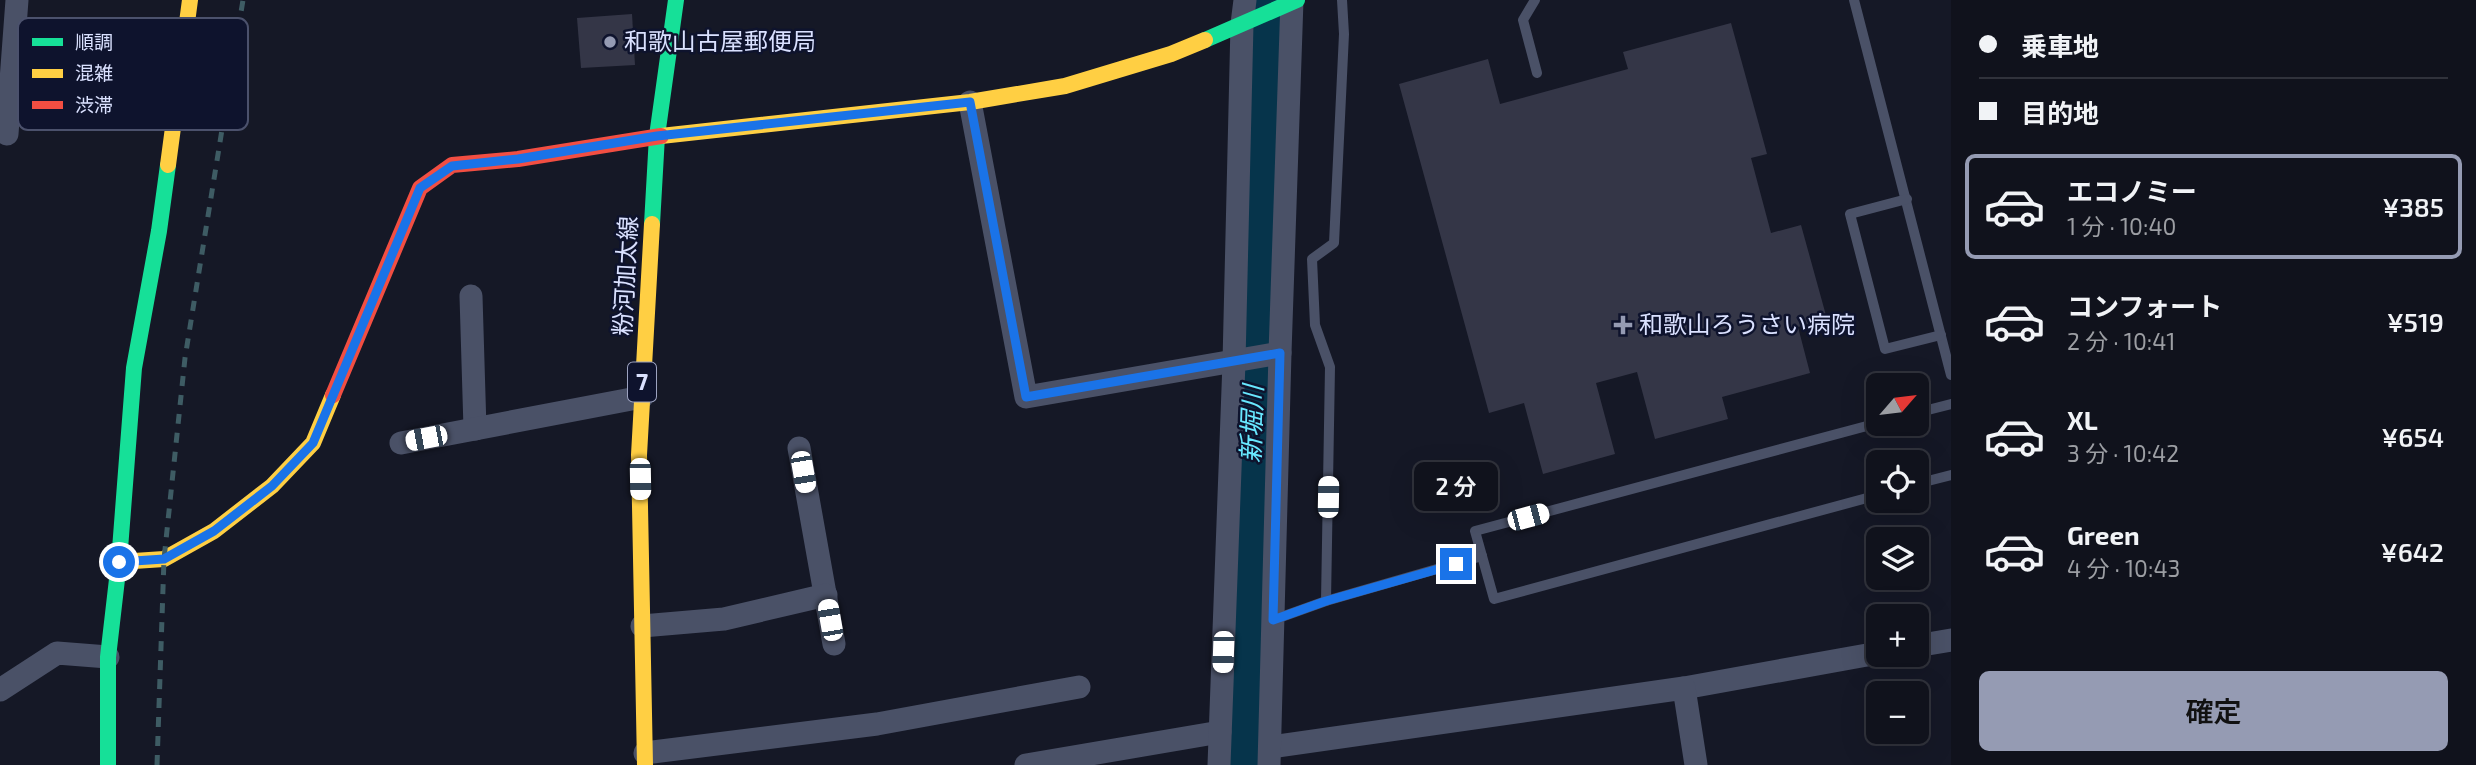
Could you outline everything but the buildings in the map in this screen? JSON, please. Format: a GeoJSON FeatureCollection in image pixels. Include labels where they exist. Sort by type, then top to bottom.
{"type":"FeatureCollection","features":[{"type":"Feature","properties":{"kind":"street"},"geometry":{"type":"LineString","coordinates":[[7,134],[17,0]]}},
{"type":"Feature","properties":{"kind":"street"},"geometry":{"type":"LineString","coordinates":[[188,18],[190,0]]}},
{"type":"Feature","properties":{"kind":"street","name":"粉河加太線"},"geometry":{"type":"LineString","coordinates":[[645,759],[639,455],[657,136],[676,0]]}},
{"type":"Feature","properties":{"kind":"street"},"geometry":{"type":"LineString","coordinates":[[1219,765],[1234,362],[1242,24],[1245,0]]}},
{"type":"Feature","properties":{"kind":"street"},"geometry":{"type":"LineString","coordinates":[[119,562],[164,559],[214,531],[272,486],[313,443],[420,188],[452,166],[518,159],[657,136],[970,102],[1065,86],[1171,54],[1294,0],[1280,353],[1270,756],[1866,655]]}},
{"type":"Feature","properties":{"kind":"street"},"geometry":{"type":"LineString","coordinates":[[970,102],[1026,397],[1280,353]]}},
{"type":"Feature","properties":{"kind":"street"},"geometry":{"type":"LineString","coordinates":[[108,765],[108,657],[119,562],[134,368],[159,231],[173,130]]}},
{"type":"Feature","properties":{"kind":"street"},"geometry":{"type":"LineString","coordinates":[[471,296],[475,429]]}},
{"type":"Feature","properties":{"kind":"street"},"geometry":{"type":"LineString","coordinates":[[401,443],[642,397]]}},
{"type":"Feature","properties":{"kind":"street"},"geometry":{"type":"LineString","coordinates":[[799,448],[835,644]]}},
{"type":"Feature","properties":{"kind":"street"},"geometry":{"type":"LineString","coordinates":[[642,626],[724,619],[826,595]]}},
{"type":"Feature","properties":{"kind":"street"},"geometry":{"type":"LineString","coordinates":[[1929,644],[1951,640]]}},
{"type":"Feature","properties":{"kind":"street"},"geometry":{"type":"LineString","coordinates":[[0,690],[57,653],[108,657]]}},
{"type":"Feature","properties":{"kind":"street"},"geometry":{"type":"LineString","coordinates":[[645,759],[877,724],[1079,687]]}},
{"type":"Feature","properties":{"kind":"street"},"geometry":{"type":"LineString","coordinates":[[1684,688],[1696,765]]}},
{"type":"Feature","properties":{"kind":"street"},"geometry":{"type":"LineString","coordinates":[[1026,765],[1220,732]]}},
{"type":"Feature","properties":{"kind":"lane"},"geometry":{"type":"LineString","coordinates":[[1326,601],[1330,367],[1315,326],[1312,259],[1334,243],[1344,34],[1342,0]]}},
{"type":"Feature","properties":{"kind":"lane"},"geometry":{"type":"LineString","coordinates":[[1535,0],[1522,20],[1537,73]]}},
{"type":"Feature","properties":{"kind":"lane"},"geometry":{"type":"LineString","coordinates":[[1854,0],[1951,375]]}},
{"type":"Feature","properties":{"kind":"lane"},"geometry":{"type":"LineString","coordinates":[[1907,199],[1850,214],[1885,349],[1941,335]]}},
{"type":"Feature","properties":{"kind":"lane"},"geometry":{"type":"LineString","coordinates":[[1929,410],[1951,404]]}},
{"type":"Feature","properties":{"kind":"lane"},"geometry":{"type":"LineString","coordinates":[[1866,426],[1475,531],[1494,599],[1866,498]]}},
{"type":"Feature","properties":{"kind":"lane"},"geometry":{"type":"LineString","coordinates":[[1929,481],[1951,475]]}},
{"type":"Feature","properties":{"kind":"lane"},"geometry":{"type":"LineString","coordinates":[[1273,620],[1326,601],[1482,556]]}},
{"type":"Feature","properties":{"kind":"waterway","name":"新堀川"},"geometry":{"type":"LineString","coordinates":[[1241,765],[1265,0]]}},
{"type":"Feature","properties":{"kind":"railway"},"geometry":{"type":"LineString","coordinates":[[240,18],[243,0]]}},
{"type":"Feature","properties":{"kind":"railway"},"geometry":{"type":"LineString","coordinates":[[157,765],[164,559],[185,358],[222,130]]}},
{"type":"Feature","properties":{"kind":"traffic: fast"},"geometry":{"type":"LineString","coordinates":[[652,224],[657,136],[676,0]]}},
{"type":"Feature","properties":{"kind":"traffic: fast"},"geometry":{"type":"LineString","coordinates":[[1205,40],[1297,0]]}},
{"type":"Feature","properties":{"kind":"traffic: fast"},"geometry":{"type":"LineString","coordinates":[[108,765],[108,657],[119,562],[134,368],[168,165]]}},
{"type":"Feature","properties":{"kind":"traffic: slow"},"geometry":{"type":"LineString","coordinates":[[188,18],[190,0]]}},
{"type":"Feature","properties":{"kind":"traffic: slow"},"geometry":{"type":"LineString","coordinates":[[661,136],[970,102],[1065,86],[1171,54],[1205,40]]}},
{"type":"Feature","properties":{"kind":"traffic: slow"},"geometry":{"type":"LineString","coordinates":[[168,165],[173,130]]}},
{"type":"Feature","properties":{"kind":"traffic: slow"},"geometry":{"type":"LineString","coordinates":[[645,765],[639,455],[652,224]]}},
{"type":"Feature","properties":{"kind":"traffic: slow"},"geometry":{"type":"LineString","coordinates":[[119,562],[164,559],[214,531],[272,486],[313,443],[333,395]]}},
{"type":"Feature","properties":{"kind":"traffic: jam"},"geometry":{"type":"LineString","coordinates":[[333,395],[420,188],[452,165],[518,159],[661,136]]}},
{"type":"Feature","properties":{"kind":"place","name":"和歌山古屋郵便局"},"geometry":{"type":"Point","coordinates":[610,42]}},
{"type":"Feature","properties":{"kind":"place","name":"和歌山ろうさい病院"},"geometry":{"type":"Point","coordinates":[1623,325]}},
{"type":"Feature","properties":{"kind":"route"},"geometry":{"type":"LineString","coordinates":[[119,562],[164,559],[214,531],[272,486],[313,443],[420,188],[452,166],[518,159],[657,136],[970,102],[1026,397],[1280,353],[1273,620],[1326,601],[1456,564]]}}]}
